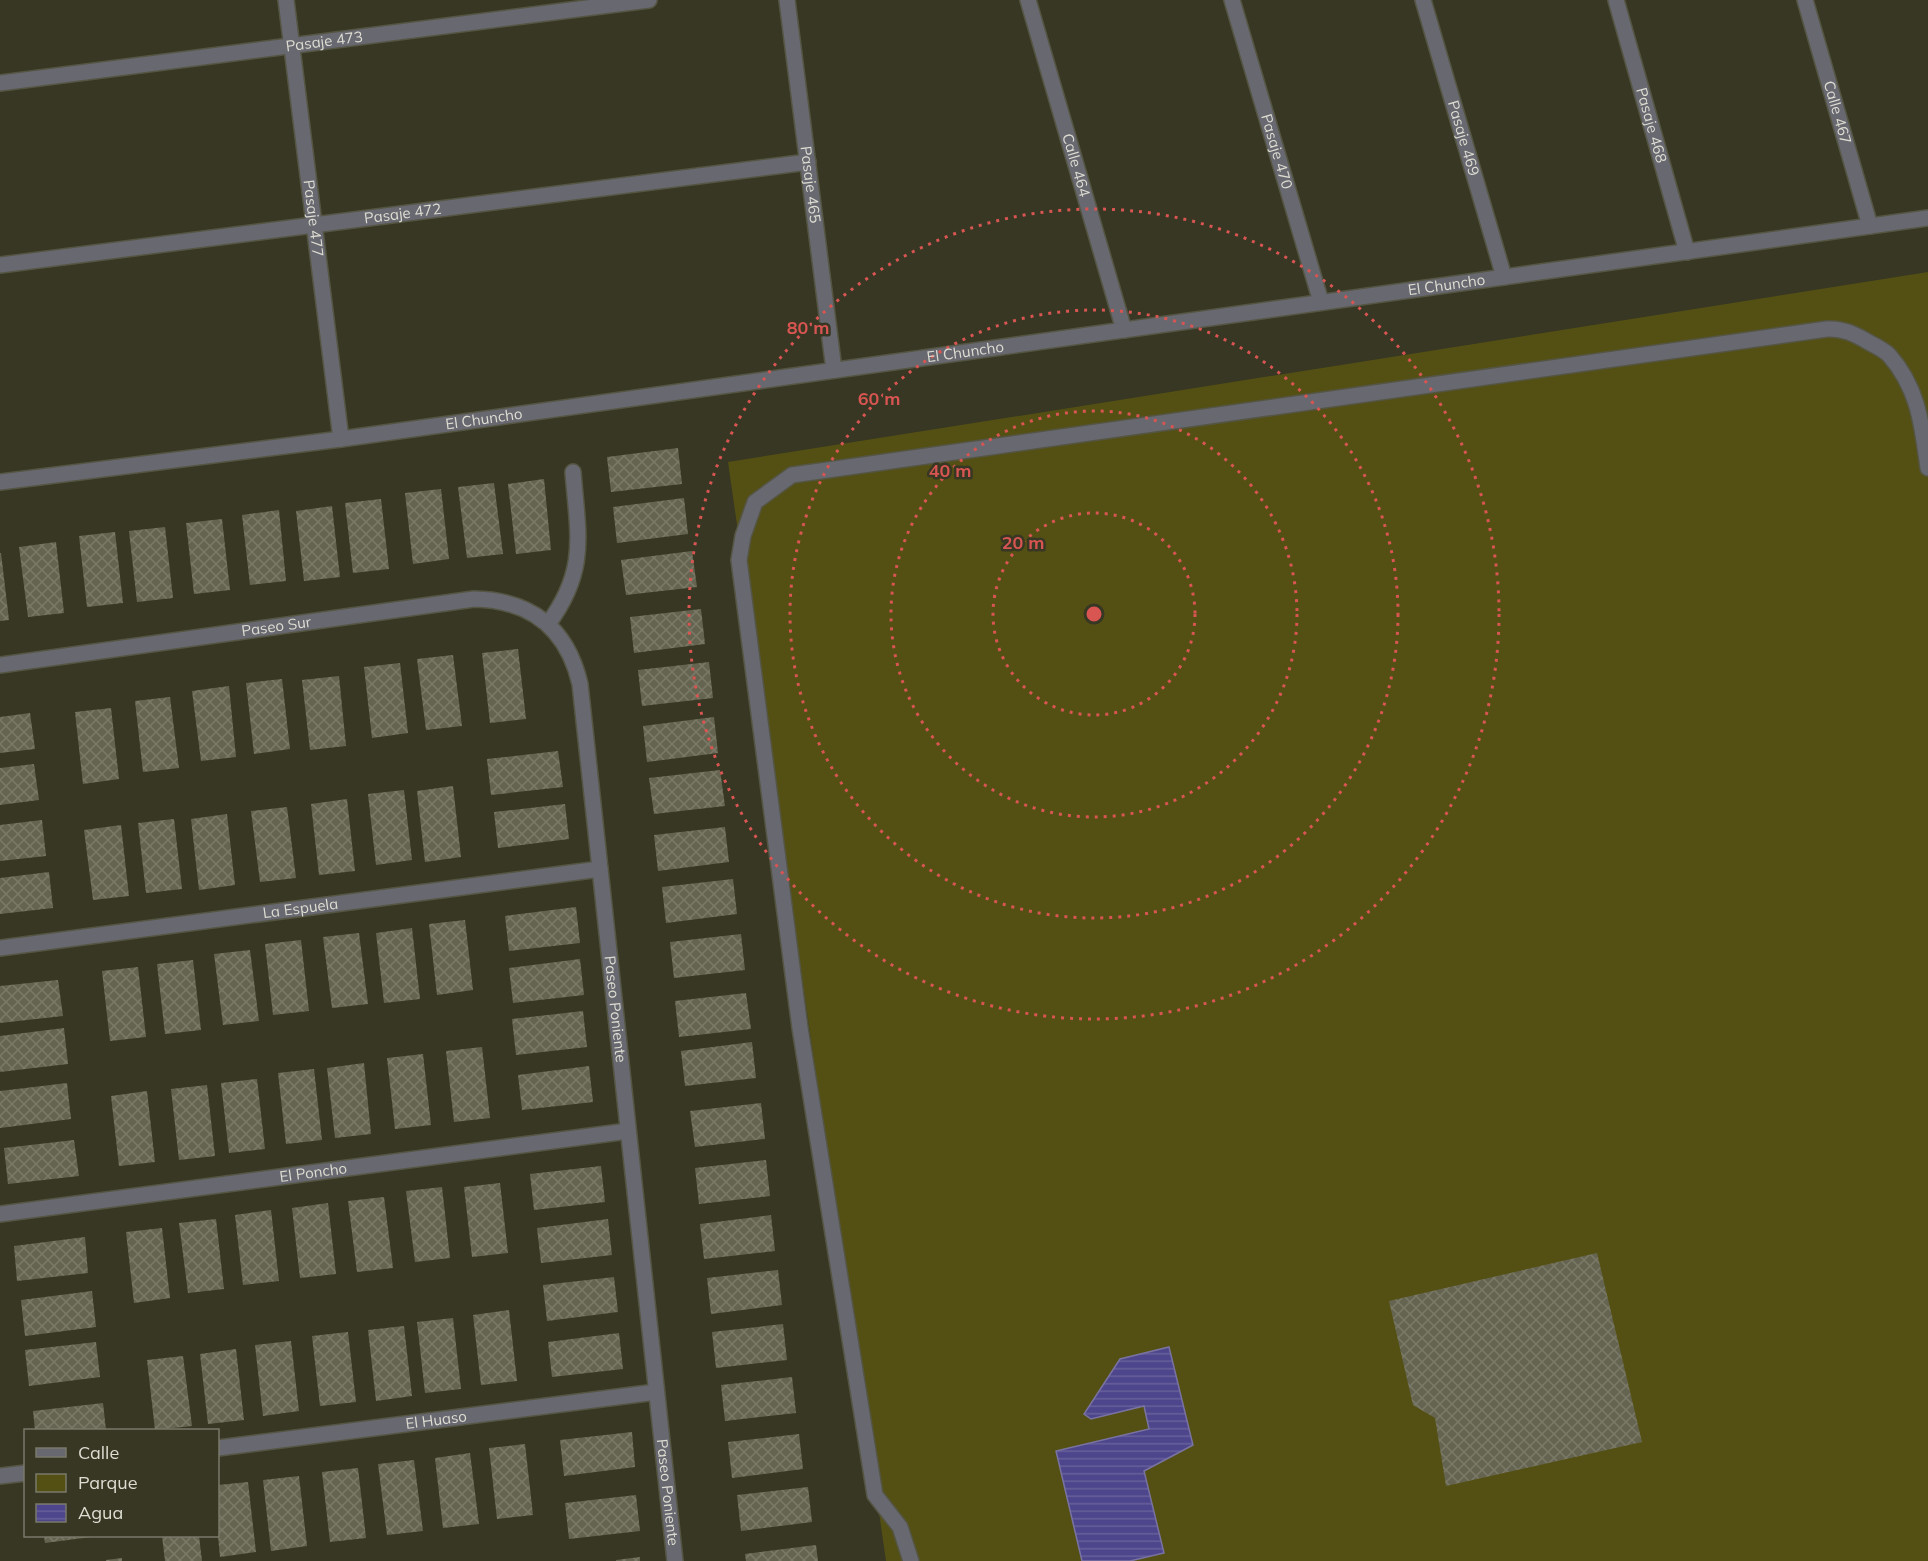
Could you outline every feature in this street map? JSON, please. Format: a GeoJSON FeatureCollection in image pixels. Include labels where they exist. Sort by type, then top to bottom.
{"type":"FeatureCollection","features":[{"type":"Feature","properties":{"kind":"street","name":"Pasaje 477"},"geometry":{"type":"LineString","coordinates":[[286,0],[341,439]]}},
{"type":"Feature","properties":{"kind":"street","name":"Pasaje 473"},"geometry":{"type":"LineString","coordinates":[[0,84],[649,0]]}},
{"type":"Feature","properties":{"kind":"street","name":"Pasaje 465"},"geometry":{"type":"LineString","coordinates":[[787,0],[834,370]]}},
{"type":"Feature","properties":{"kind":"street","name":"Calle 464"},"geometry":{"type":"LineString","coordinates":[[1028,0],[1124,330]]}},
{"type":"Feature","properties":{"kind":"street","name":"Pasaje 470"},"geometry":{"type":"LineString","coordinates":[[1232,0],[1321,302]]}},
{"type":"Feature","properties":{"kind":"street","name":"Pasaje 469"},"geometry":{"type":"LineString","coordinates":[[1423,0],[1504,277]]}},
{"type":"Feature","properties":{"kind":"street","name":"Pasaje 468"},"geometry":{"type":"LineString","coordinates":[[1616,0],[1687,252]]}},
{"type":"Feature","properties":{"kind":"street","name":"Calle 467"},"geometry":{"type":"LineString","coordinates":[[1804,0],[1870,226]]}},
{"type":"Feature","properties":{"kind":"street","name":"Pasaje 472"},"geometry":{"type":"LineString","coordinates":[[0,265],[808,162]]}},
{"type":"Feature","properties":{"kind":"street","name":"El Chuncho"},"geometry":{"type":"LineString","coordinates":[[0,482],[341,439],[1928,218]]}},
{"type":"Feature","properties":{"kind":"street"},"geometry":{"type":"LineString","coordinates":[[911,1561],[900,1527],[875,1495],[800,1028],[739,560],[755,502],[792,475],[1840,328],[1863,338],[1888,354],[1913,392],[1920,412],[1928,468]]}},
{"type":"Feature","properties":{"kind":"street"},"geometry":{"type":"LineString","coordinates":[[548,624],[562,606],[571,585],[576,564],[578,543],[573,472]]}},
{"type":"Feature","properties":{"kind":"street","name":"Paseo Sur"},"geometry":{"type":"LineString","coordinates":[[0,665],[474,599],[494,599],[513,604],[532,612],[548,624]]}},
{"type":"Feature","properties":{"kind":"street","name":"Paseo Poniente"},"geometry":{"type":"LineString","coordinates":[[548,624],[569,651],[580,684],[675,1561]]}},
{"type":"Feature","properties":{"kind":"street","name":"La Espuela"},"geometry":{"type":"LineString","coordinates":[[0,948],[600,869]]}},
{"type":"Feature","properties":{"kind":"street","name":"El Poncho"},"geometry":{"type":"LineString","coordinates":[[0,1214],[628,1131]]}},
{"type":"Feature","properties":{"kind":"street","name":"El Huaso"},"geometry":{"type":"LineString","coordinates":[[219,1448],[656,1392]]}},
{"type":"Feature","properties":{"kind":"street"},"geometry":{"type":"LineString","coordinates":[[0,1476],[24,1473]]}},
{"type":"Feature","properties":{"kind":"green space"},"geometry":{"type":"Polygon","coordinates":[[[1928,272],[1928,1561],[886,1561],[728,462],[1928,272]]]}},
{"type":"Feature","properties":{"kind":"water"},"geometry":{"type":"Polygon","coordinates":[[[1169,1347],[1193,1445],[1144,1471],[1164,1553],[1130,1561],[1082,1561],[1056,1451],[1149,1429],[1144,1406],[1091,1419],[1084,1414],[1120,1359],[1169,1347]]]}},
{"type":"Feature","properties":{"kind":"building"},"geometry":{"type":"Polygon","coordinates":[[[678,448],[682,484],[611,492],[607,457],[678,448]]]}},
{"type":"Feature","properties":{"kind":"building"},"geometry":{"type":"Polygon","coordinates":[[[544,479],[551,550],[516,554],[508,484],[544,479]]]}},
{"type":"Feature","properties":{"kind":"building"},"geometry":{"type":"Polygon","coordinates":[[[494,483],[503,554],[467,558],[458,487],[494,483]]]}},
{"type":"Feature","properties":{"kind":"building"},"geometry":{"type":"Polygon","coordinates":[[[441,489],[449,559],[413,564],[405,493],[441,489]]]}},
{"type":"Feature","properties":{"kind":"building"},"geometry":{"type":"Polygon","coordinates":[[[684,498],[688,534],[617,543],[613,507],[684,498]]]}},
{"type":"Feature","properties":{"kind":"building"},"geometry":{"type":"Polygon","coordinates":[[[381,499],[389,569],[353,573],[345,503],[381,499]]]}},
{"type":"Feature","properties":{"kind":"building"},"geometry":{"type":"Polygon","coordinates":[[[332,506],[340,577],[304,581],[296,511],[332,506]]]}},
{"type":"Feature","properties":{"kind":"building"},"geometry":{"type":"Polygon","coordinates":[[[279,510],[286,581],[250,585],[242,515],[279,510]]]}},
{"type":"Feature","properties":{"kind":"building"},"geometry":{"type":"Polygon","coordinates":[[[222,519],[230,590],[194,594],[186,523],[222,519]]]}},
{"type":"Feature","properties":{"kind":"building"},"geometry":{"type":"Polygon","coordinates":[[[165,527],[173,598],[137,602],[129,531],[165,527]]]}},
{"type":"Feature","properties":{"kind":"building"},"geometry":{"type":"Polygon","coordinates":[[[115,532],[123,603],[87,607],[79,536],[115,532]]]}},
{"type":"Feature","properties":{"kind":"building"},"geometry":{"type":"Polygon","coordinates":[[[56,542],[64,613],[28,617],[19,547],[56,542]]]}},
{"type":"Feature","properties":{"kind":"building"},"geometry":{"type":"Polygon","coordinates":[[[692,551],[697,587],[626,595],[621,560],[692,551]]]}},
{"type":"Feature","properties":{"kind":"building"},"geometry":{"type":"Polygon","coordinates":[[[0,553],[9,620],[0,621],[0,553]]]}},
{"type":"Feature","properties":{"kind":"building"},"geometry":{"type":"Polygon","coordinates":[[[701,609],[705,644],[634,653],[630,617],[701,609]]]}},
{"type":"Feature","properties":{"kind":"building"},"geometry":{"type":"Polygon","coordinates":[[[518,649],[526,719],[490,723],[482,653],[518,649]]]}},
{"type":"Feature","properties":{"kind":"building"},"geometry":{"type":"Polygon","coordinates":[[[453,655],[462,726],[426,730],[417,659],[453,655]]]}},
{"type":"Feature","properties":{"kind":"building"},"geometry":{"type":"Polygon","coordinates":[[[709,662],[713,698],[642,706],[638,670],[709,662]]]}},
{"type":"Feature","properties":{"kind":"building"},"geometry":{"type":"Polygon","coordinates":[[[400,663],[408,733],[372,738],[364,667],[400,663]]]}},
{"type":"Feature","properties":{"kind":"building"},"geometry":{"type":"Polygon","coordinates":[[[339,676],[346,746],[310,750],[302,680],[339,676]]]}},
{"type":"Feature","properties":{"kind":"building"},"geometry":{"type":"Polygon","coordinates":[[[282,679],[290,749],[254,754],[246,683],[282,679]]]}},
{"type":"Feature","properties":{"kind":"building"},"geometry":{"type":"Polygon","coordinates":[[[229,686],[236,757],[201,761],[192,691],[229,686]]]}},
{"type":"Feature","properties":{"kind":"building"},"geometry":{"type":"Polygon","coordinates":[[[170,697],[179,768],[143,772],[135,701],[170,697]]]}},
{"type":"Feature","properties":{"kind":"building"},"geometry":{"type":"Polygon","coordinates":[[[111,708],[119,779],[83,784],[75,712],[111,708]]]}},
{"type":"Feature","properties":{"kind":"building"},"geometry":{"type":"Polygon","coordinates":[[[30,713],[35,749],[0,753],[0,717],[30,713]]]}},
{"type":"Feature","properties":{"kind":"building"},"geometry":{"type":"Polygon","coordinates":[[[714,717],[718,753],[647,762],[643,726],[714,717]]]}},
{"type":"Feature","properties":{"kind":"building"},"geometry":{"type":"Polygon","coordinates":[[[558,751],[563,787],[491,795],[487,759],[558,751]]]}},
{"type":"Feature","properties":{"kind":"building"},"geometry":{"type":"Polygon","coordinates":[[[34,764],[39,800],[0,805],[0,768],[34,764]]]}},
{"type":"Feature","properties":{"kind":"building"},"geometry":{"type":"Polygon","coordinates":[[[720,770],[725,806],[654,814],[649,778],[720,770]]]}},
{"type":"Feature","properties":{"kind":"building"},"geometry":{"type":"Polygon","coordinates":[[[453,786],[461,857],[425,862],[417,791],[453,786]]]}},
{"type":"Feature","properties":{"kind":"building"},"geometry":{"type":"Polygon","coordinates":[[[404,790],[412,860],[376,865],[368,794],[404,790]]]}},
{"type":"Feature","properties":{"kind":"building"},"geometry":{"type":"Polygon","coordinates":[[[347,799],[355,871],[319,875],[311,804],[347,799]]]}},
{"type":"Feature","properties":{"kind":"building"},"geometry":{"type":"Polygon","coordinates":[[[565,804],[569,839],[498,848],[494,812],[565,804]]]}},
{"type":"Feature","properties":{"kind":"building"},"geometry":{"type":"Polygon","coordinates":[[[287,807],[296,878],[260,882],[251,811],[287,807]]]}},
{"type":"Feature","properties":{"kind":"building"},"geometry":{"type":"Polygon","coordinates":[[[227,814],[235,885],[199,890],[191,819],[227,814]]]}},
{"type":"Feature","properties":{"kind":"building"},"geometry":{"type":"Polygon","coordinates":[[[174,819],[182,889],[146,893],[138,823],[174,819]]]}},
{"type":"Feature","properties":{"kind":"building"},"geometry":{"type":"Polygon","coordinates":[[[42,820],[46,856],[0,861],[0,825],[42,820]]]}},
{"type":"Feature","properties":{"kind":"building"},"geometry":{"type":"Polygon","coordinates":[[[121,825],[129,896],[93,900],[84,830],[121,825]]]}},
{"type":"Feature","properties":{"kind":"building"},"geometry":{"type":"Polygon","coordinates":[[[725,827],[729,862],[658,871],[654,835],[725,827]]]}},
{"type":"Feature","properties":{"kind":"building"},"geometry":{"type":"Polygon","coordinates":[[[49,872],[53,908],[0,914],[0,878],[49,872]]]}},
{"type":"Feature","properties":{"kind":"building"},"geometry":{"type":"Polygon","coordinates":[[[733,879],[737,914],[666,923],[662,887],[733,879]]]}},
{"type":"Feature","properties":{"kind":"building"},"geometry":{"type":"Polygon","coordinates":[[[576,907],[580,943],[509,951],[505,916],[576,907]]]}},
{"type":"Feature","properties":{"kind":"building"},"geometry":{"type":"Polygon","coordinates":[[[465,920],[473,990],[437,995],[429,924],[465,920]]]}},
{"type":"Feature","properties":{"kind":"building"},"geometry":{"type":"Polygon","coordinates":[[[412,928],[420,999],[384,1003],[376,933],[412,928]]]}},
{"type":"Feature","properties":{"kind":"building"},"geometry":{"type":"Polygon","coordinates":[[[359,933],[368,1004],[332,1008],[323,937],[359,933]]]}},
{"type":"Feature","properties":{"kind":"building"},"geometry":{"type":"Polygon","coordinates":[[[741,934],[745,970],[674,978],[670,942],[741,934]]]}},
{"type":"Feature","properties":{"kind":"building"},"geometry":{"type":"Polygon","coordinates":[[[301,940],[309,1011],[273,1015],[265,944],[301,940]]]}},
{"type":"Feature","properties":{"kind":"building"},"geometry":{"type":"Polygon","coordinates":[[[250,950],[259,1021],[223,1025],[214,954],[250,950]]]}},
{"type":"Feature","properties":{"kind":"building"},"geometry":{"type":"Polygon","coordinates":[[[580,959],[584,995],[513,1003],[509,968],[580,959]]]}},
{"type":"Feature","properties":{"kind":"building"},"geometry":{"type":"Polygon","coordinates":[[[193,960],[201,1030],[165,1034],[157,964],[193,960]]]}},
{"type":"Feature","properties":{"kind":"building"},"geometry":{"type":"Polygon","coordinates":[[[138,967],[146,1037],[110,1041],[102,971],[138,967]]]}},
{"type":"Feature","properties":{"kind":"building"},"geometry":{"type":"Polygon","coordinates":[[[58,980],[63,1016],[0,1023],[0,986],[58,980]]]}},
{"type":"Feature","properties":{"kind":"building"},"geometry":{"type":"Polygon","coordinates":[[[746,993],[751,1029],[679,1037],[675,1001],[746,993]]]}},
{"type":"Feature","properties":{"kind":"building"},"geometry":{"type":"Polygon","coordinates":[[[583,1011],[587,1047],[516,1055],[512,1019],[583,1011]]]}},
{"type":"Feature","properties":{"kind":"building"},"geometry":{"type":"Polygon","coordinates":[[[64,1028],[68,1064],[0,1072],[0,1036],[64,1028]]]}},
{"type":"Feature","properties":{"kind":"building"},"geometry":{"type":"Polygon","coordinates":[[[752,1042],[756,1078],[685,1086],[681,1051],[752,1042]]]}},
{"type":"Feature","properties":{"kind":"building"},"geometry":{"type":"Polygon","coordinates":[[[482,1047],[490,1118],[454,1122],[446,1051],[482,1047]]]}},
{"type":"Feature","properties":{"kind":"building"},"geometry":{"type":"Polygon","coordinates":[[[423,1054],[431,1125],[395,1129],[387,1058],[423,1054]]]}},
{"type":"Feature","properties":{"kind":"building"},"geometry":{"type":"Polygon","coordinates":[[[364,1063],[371,1134],[335,1138],[327,1068],[364,1063]]]}},
{"type":"Feature","properties":{"kind":"building"},"geometry":{"type":"Polygon","coordinates":[[[589,1066],[593,1102],[522,1110],[518,1075],[589,1066]]]}},
{"type":"Feature","properties":{"kind":"building"},"geometry":{"type":"Polygon","coordinates":[[[314,1069],[322,1140],[286,1144],[278,1073],[314,1069]]]}},
{"type":"Feature","properties":{"kind":"building"},"geometry":{"type":"Polygon","coordinates":[[[257,1079],[265,1149],[229,1153],[221,1083],[257,1079]]]}},
{"type":"Feature","properties":{"kind":"building"},"geometry":{"type":"Polygon","coordinates":[[[67,1083],[71,1119],[0,1128],[0,1091],[67,1083]]]}},
{"type":"Feature","properties":{"kind":"building"},"geometry":{"type":"Polygon","coordinates":[[[207,1085],[215,1156],[179,1160],[171,1089],[207,1085]]]}},
{"type":"Feature","properties":{"kind":"building"},"geometry":{"type":"Polygon","coordinates":[[[147,1091],[155,1162],[119,1166],[111,1096],[147,1091]]]}},
{"type":"Feature","properties":{"kind":"building"},"geometry":{"type":"Polygon","coordinates":[[[761,1103],[765,1139],[695,1147],[690,1111],[761,1103]]]}},
{"type":"Feature","properties":{"kind":"building"},"geometry":{"type":"Polygon","coordinates":[[[74,1140],[79,1176],[8,1184],[4,1148],[74,1140]]]}},
{"type":"Feature","properties":{"kind":"building"},"geometry":{"type":"Polygon","coordinates":[[[766,1160],[770,1196],[699,1204],[695,1168],[766,1160]]]}},
{"type":"Feature","properties":{"kind":"building"},"geometry":{"type":"Polygon","coordinates":[[[601,1166],[605,1202],[534,1210],[530,1174],[601,1166]]]}},
{"type":"Feature","properties":{"kind":"building"},"geometry":{"type":"Polygon","coordinates":[[[500,1183],[508,1253],[472,1257],[464,1187],[500,1183]]]}},
{"type":"Feature","properties":{"kind":"building"},"geometry":{"type":"Polygon","coordinates":[[[442,1187],[450,1258],[415,1262],[406,1191],[442,1187]]]}},
{"type":"Feature","properties":{"kind":"building"},"geometry":{"type":"Polygon","coordinates":[[[384,1197],[393,1268],[357,1272],[348,1201],[384,1197]]]}},
{"type":"Feature","properties":{"kind":"building"},"geometry":{"type":"Polygon","coordinates":[[[328,1203],[336,1274],[300,1278],[292,1208],[328,1203]]]}},
{"type":"Feature","properties":{"kind":"building"},"geometry":{"type":"Polygon","coordinates":[[[271,1210],[279,1281],[243,1285],[235,1215],[271,1210]]]}},
{"type":"Feature","properties":{"kind":"building"},"geometry":{"type":"Polygon","coordinates":[[[771,1215],[775,1251],[704,1259],[700,1224],[771,1215]]]}},
{"type":"Feature","properties":{"kind":"building"},"geometry":{"type":"Polygon","coordinates":[[[216,1219],[224,1289],[188,1293],[179,1223],[216,1219]]]}},
{"type":"Feature","properties":{"kind":"building"},"geometry":{"type":"Polygon","coordinates":[[[608,1219],[612,1255],[541,1263],[537,1228],[608,1219]]]}},
{"type":"Feature","properties":{"kind":"building"},"geometry":{"type":"Polygon","coordinates":[[[162,1228],[170,1298],[134,1303],[126,1232],[162,1228]]]}},
{"type":"Feature","properties":{"kind":"building"},"geometry":{"type":"Polygon","coordinates":[[[85,1237],[88,1273],[17,1281],[14,1246],[85,1237]]]}},
{"type":"Feature","properties":{"kind":"building"},"geometry":{"type":"Polygon","coordinates":[[[1597,1253],[1642,1442],[1446,1486],[1435,1418],[1413,1405],[1389,1301],[1597,1253]]]}},
{"type":"Feature","properties":{"kind":"building"},"geometry":{"type":"Polygon","coordinates":[[[778,1270],[782,1305],[711,1314],[707,1278],[778,1270]]]}},
{"type":"Feature","properties":{"kind":"building"},"geometry":{"type":"Polygon","coordinates":[[[614,1277],[618,1312],[547,1321],[543,1285],[614,1277]]]}},
{"type":"Feature","properties":{"kind":"building"},"geometry":{"type":"Polygon","coordinates":[[[92,1291],[96,1327],[25,1336],[21,1300],[92,1291]]]}},
{"type":"Feature","properties":{"kind":"building"},"geometry":{"type":"Polygon","coordinates":[[[509,1310],[517,1381],[481,1385],[473,1315],[509,1310]]]}},
{"type":"Feature","properties":{"kind":"building"},"geometry":{"type":"Polygon","coordinates":[[[453,1318],[461,1389],[425,1393],[417,1322],[453,1318]]]}},
{"type":"Feature","properties":{"kind":"building"},"geometry":{"type":"Polygon","coordinates":[[[783,1324],[787,1360],[716,1368],[712,1332],[783,1324]]]}},
{"type":"Feature","properties":{"kind":"building"},"geometry":{"type":"Polygon","coordinates":[[[404,1326],[412,1396],[376,1401],[368,1330],[404,1326]]]}},
{"type":"Feature","properties":{"kind":"building"},"geometry":{"type":"Polygon","coordinates":[[[348,1332],[356,1402],[320,1406],[312,1336],[348,1332]]]}},
{"type":"Feature","properties":{"kind":"building"},"geometry":{"type":"Polygon","coordinates":[[[619,1333],[623,1369],[552,1377],[548,1342],[619,1333]]]}},
{"type":"Feature","properties":{"kind":"building"},"geometry":{"type":"Polygon","coordinates":[[[291,1341],[299,1411],[263,1416],[255,1345],[291,1341]]]}},
{"type":"Feature","properties":{"kind":"building"},"geometry":{"type":"Polygon","coordinates":[[[96,1342],[100,1377],[29,1386],[25,1350],[96,1342]]]}},
{"type":"Feature","properties":{"kind":"building"},"geometry":{"type":"Polygon","coordinates":[[[236,1349],[244,1420],[208,1424],[200,1354],[236,1349]]]}},
{"type":"Feature","properties":{"kind":"building"},"geometry":{"type":"Polygon","coordinates":[[[183,1356],[192,1426],[155,1429],[147,1360],[183,1356]]]}},
{"type":"Feature","properties":{"kind":"building"},"geometry":{"type":"Polygon","coordinates":[[[792,1377],[796,1413],[725,1421],[721,1385],[792,1377]]]}},
{"type":"Feature","properties":{"kind":"building"},"geometry":{"type":"Polygon","coordinates":[[[103,1403],[106,1429],[35,1429],[33,1411],[103,1403]]]}},
{"type":"Feature","properties":{"kind":"building"},"geometry":{"type":"Polygon","coordinates":[[[632,1432],[635,1467],[564,1476],[560,1440],[632,1432]]]}},
{"type":"Feature","properties":{"kind":"building"},"geometry":{"type":"Polygon","coordinates":[[[799,1434],[803,1469],[732,1478],[728,1442],[799,1434]]]}},
{"type":"Feature","properties":{"kind":"building"},"geometry":{"type":"Polygon","coordinates":[[[525,1444],[533,1515],[497,1519],[489,1448],[525,1444]]]}},
{"type":"Feature","properties":{"kind":"building"},"geometry":{"type":"Polygon","coordinates":[[[470,1453],[479,1524],[443,1528],[435,1458],[470,1453]]]}},
{"type":"Feature","properties":{"kind":"building"},"geometry":{"type":"Polygon","coordinates":[[[414,1460],[423,1531],[387,1535],[378,1464],[414,1460]]]}},
{"type":"Feature","properties":{"kind":"building"},"geometry":{"type":"Polygon","coordinates":[[[358,1468],[366,1538],[330,1542],[322,1472],[358,1468]]]}},
{"type":"Feature","properties":{"kind":"building"},"geometry":{"type":"Polygon","coordinates":[[[299,1476],[307,1546],[271,1551],[263,1480],[299,1476]]]}},
{"type":"Feature","properties":{"kind":"building"},"geometry":{"type":"Polygon","coordinates":[[[248,1482],[256,1552],[220,1557],[219,1485],[248,1482]]]}},
{"type":"Feature","properties":{"kind":"building"},"geometry":{"type":"Polygon","coordinates":[[[808,1487],[812,1522],[741,1531],[737,1495],[808,1487]]]}},
{"type":"Feature","properties":{"kind":"building"},"geometry":{"type":"Polygon","coordinates":[[[636,1495],[640,1531],[569,1539],[565,1503],[636,1495]]]}},
{"type":"Feature","properties":{"kind":"building"},"geometry":{"type":"Polygon","coordinates":[[[44,1537],[91,1537],[45,1543],[44,1537]]]}},
{"type":"Feature","properties":{"kind":"building"},"geometry":{"type":"Polygon","coordinates":[[[162,1537],[199,1537],[202,1561],[165,1561],[162,1537]]]}},
{"type":"Feature","properties":{"kind":"building"},"geometry":{"type":"Polygon","coordinates":[[[816,1545],[818,1561],[746,1561],[745,1554],[816,1545]]]}},
{"type":"Feature","properties":{"kind":"building"},"geometry":{"type":"Polygon","coordinates":[[[640,1557],[640,1561],[616,1561],[616,1560],[640,1557]]]}},
{"type":"Feature","properties":{"kind":"building"},"geometry":{"type":"Polygon","coordinates":[[[122,1558],[122,1561],[106,1561],[106,1560],[122,1558]]]}}]}
